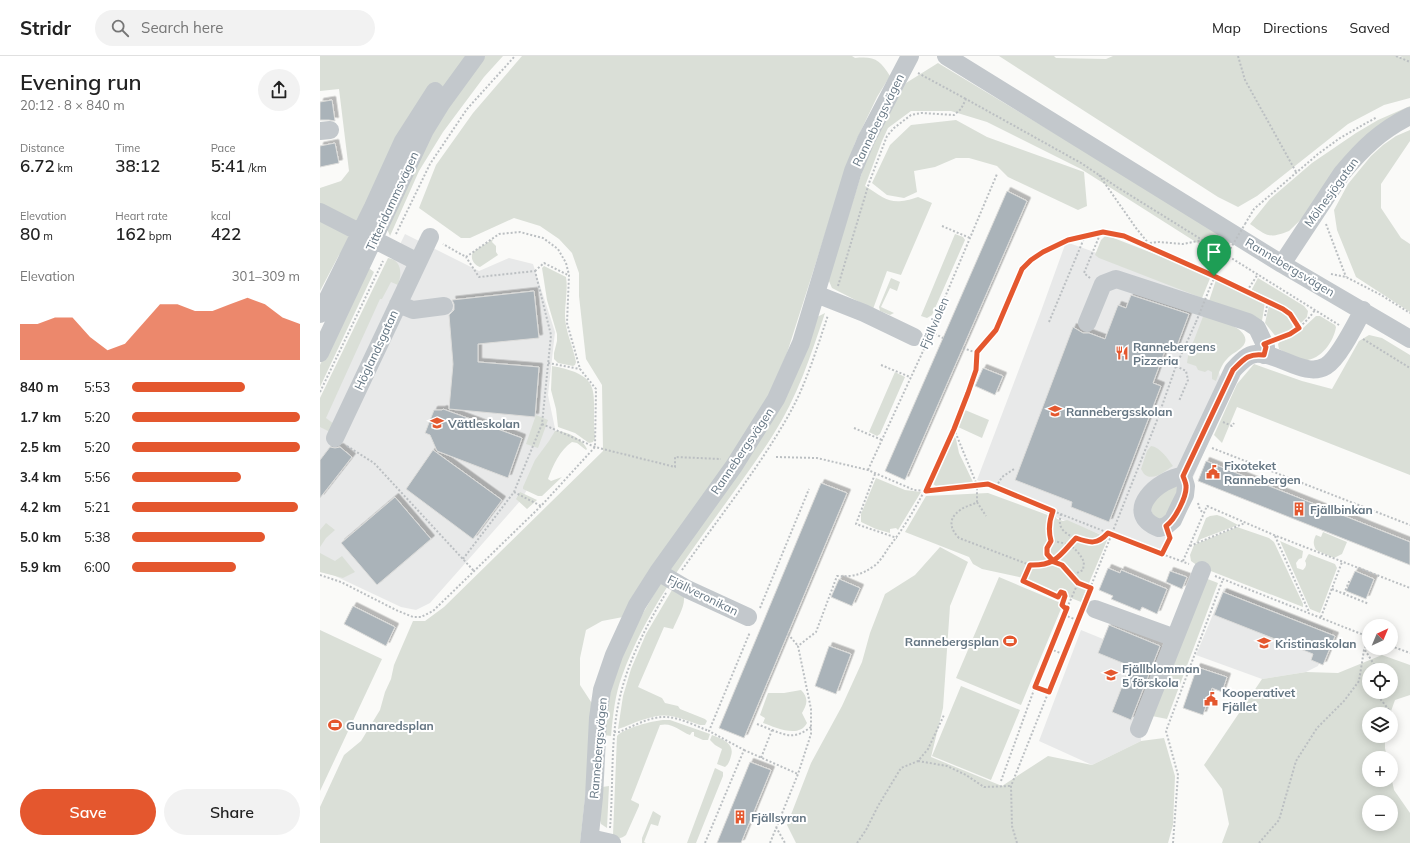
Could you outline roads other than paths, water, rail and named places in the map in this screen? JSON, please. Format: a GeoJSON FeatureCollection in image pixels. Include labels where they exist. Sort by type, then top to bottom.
{"type":"FeatureCollection","features":[{"type":"Feature","properties":{"kind":"street","name":"Titteridammsvägen"},"geometry":{"type":"LineString","coordinates":[[320,353],[402,141],[441,83],[463,56]]}},
{"type":"Feature","properties":{"kind":"street","name":"Titteridammsvägen"},"geometry":{"type":"LineString","coordinates":[[320,314],[441,104],[476,56]]}},
{"type":"Feature","properties":{"kind":"street","name":"Rannebergsvägen"},"geometry":{"type":"LineString","coordinates":[[589,840],[594,797],[598,718],[602,690],[614,655],[637,605],[658,572],[734,466],[776,399],[801,343],[853,171],[866,140],[910,56]]}},
{"type":"Feature","properties":{"kind":"street","name":"Rannebergsvägen"},"geometry":{"type":"LineString","coordinates":[[946,56],[1282,264],[1363,310],[1410,339]]}},
{"type":"Feature","properties":{"kind":"street","name":"Mölnesjögatan"},"geometry":{"type":"LineString","coordinates":[[1282,264],[1342,173],[1366,147],[1392,125],[1410,116]]}},
{"type":"Feature","properties":{"kind":"street"},"geometry":{"type":"LineString","coordinates":[[320,212],[418,262]]}},
{"type":"Feature","properties":{"kind":"street","name":"Höglandsgatan"},"geometry":{"type":"LineString","coordinates":[[335,438],[430,237]]}},
{"type":"Feature","properties":{"kind":"street"},"geometry":{"type":"LineString","coordinates":[[1087,323],[1103,284],[1116,279],[1248,322],[1257,328],[1264,349],[1304,368],[1316,371],[1326,366],[1334,359],[1363,310]]}},
{"type":"Feature","properties":{"kind":"street","name":"Fjällviolen"},"geometry":{"type":"LineString","coordinates":[[816,294],[864,313],[923,340]]}},
{"type":"Feature","properties":{"kind":"street"},"geometry":{"type":"LineString","coordinates":[[398,304],[413,310],[444,306]]}},
{"type":"Feature","properties":{"kind":"street"},"geometry":{"type":"LineString","coordinates":[[1183,476],[1173,478],[1159,486],[1148,496],[1142,508],[1142,516],[1148,522],[1159,528],[1166,526],[1173,520],[1185,495],[1186,486],[1183,476],[1199,445],[1233,370],[1246,357],[1264,349]]}},
{"type":"Feature","properties":{"kind":"street"},"geometry":{"type":"LineString","coordinates":[[1139,729],[1202,570]]}},
{"type":"Feature","properties":{"kind":"street","name":"Fjällveronikan"},"geometry":{"type":"LineString","coordinates":[[658,572],[697,594],[753,618]]}},
{"type":"Feature","properties":{"kind":"street"},"geometry":{"type":"LineString","coordinates":[[1087,607],[1175,638]]}},
{"type":"Feature","properties":{"kind":"street"},"geometry":{"type":"LineString","coordinates":[[589,840],[610,842]]}},
{"type":"Feature","properties":{"kind":"place","name":"Rannebergens Pizzeria"},"geometry":{"type":"Point","coordinates":[1122,353]}},
{"type":"Feature","properties":{"kind":"place","name":"Rannebergsskolan"},"geometry":{"type":"Point","coordinates":[1055,411]}},
{"type":"Feature","properties":{"kind":"place","name":"Vättleskolan"},"geometry":{"type":"Point","coordinates":[437,423]}},
{"type":"Feature","properties":{"kind":"place","name":"Fixoteket Rannebergen"},"geometry":{"type":"Point","coordinates":[1213,472]}},
{"type":"Feature","properties":{"kind":"place","name":"Fjällbinkan"},"geometry":{"type":"Point","coordinates":[1299,509]}},
{"type":"Feature","properties":{"kind":"place","name":"Rannebergsplan"},"geometry":{"type":"Point","coordinates":[1010,641]}},
{"type":"Feature","properties":{"kind":"place","name":"Kristinaskolan"},"geometry":{"type":"Point","coordinates":[1264,643]}},
{"type":"Feature","properties":{"kind":"place","name":"Fjällblomman 5 förskola"},"geometry":{"type":"Point","coordinates":[1111,675]}},
{"type":"Feature","properties":{"kind":"place","name":"Kooperativet Fjället"},"geometry":{"type":"Point","coordinates":[1211,699]}},
{"type":"Feature","properties":{"kind":"place","name":"Gunnaredsplan"},"geometry":{"type":"Point","coordinates":[335,725]}},
{"type":"Feature","properties":{"kind":"place","name":"Fjällsyran"},"geometry":{"type":"Point","coordinates":[740,817]}}]}
